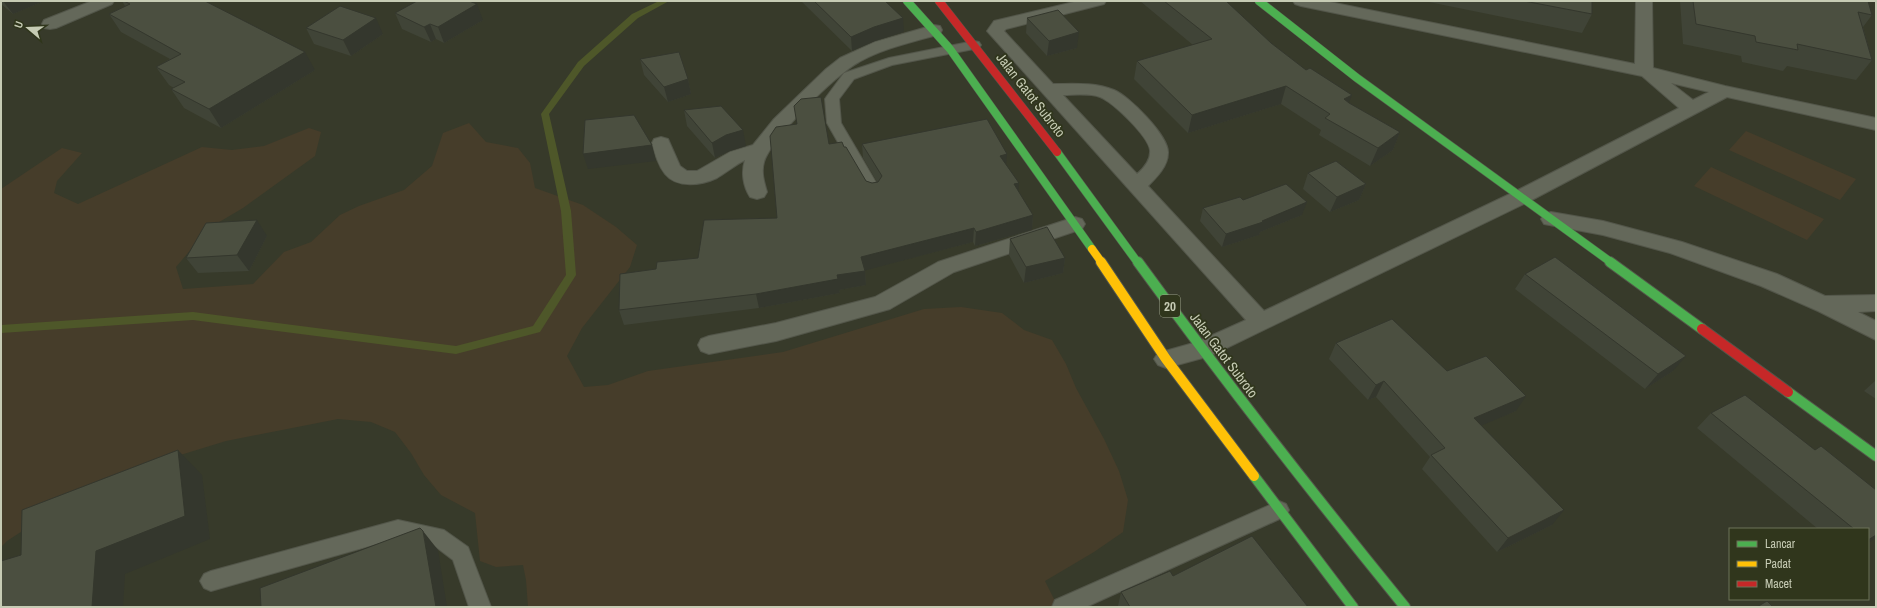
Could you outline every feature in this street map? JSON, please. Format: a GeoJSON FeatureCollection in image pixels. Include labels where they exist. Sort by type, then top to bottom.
{"type":"FeatureCollection","features":[{"type":"Feature","properties":{"kind":"main road","name":"20"},"geometry":{"type":"LineString","coordinates":[[907,1],[950,49],[1075,224],[1166,359],[1353,607]]}},
{"type":"Feature","properties":{"kind":"main road","name":"Jalan Gatot Subroto"},"geometry":{"type":"LineString","coordinates":[[939,1],[1067,165],[1202,350],[1336,522],[1405,607]]}},
{"type":"Feature","properties":{"kind":"main road"},"geometry":{"type":"LineString","coordinates":[[1259,1],[1357,78],[1876,456]]}},
{"type":"Feature","properties":{"kind":"street"},"geometry":{"type":"LineString","coordinates":[[50,24],[106,1]]}},
{"type":"Feature","properties":{"kind":"street"},"geometry":{"type":"LineString","coordinates":[[1098,1],[996,27],[996,33],[1051,89],[1262,322]]}},
{"type":"Feature","properties":{"kind":"street"},"geometry":{"type":"LineString","coordinates":[[1301,1],[1644,71],[1725,91],[1876,124]]}},
{"type":"Feature","properties":{"kind":"street"},"geometry":{"type":"LineString","coordinates":[[1644,1],[1644,71]]}},
{"type":"Feature","properties":{"kind":"street"},"geometry":{"type":"LineString","coordinates":[[757,192],[752,175],[754,161],[773,130],[835,69],[850,59],[867,51],[934,30]]}},
{"type":"Feature","properties":{"kind":"street"},"geometry":{"type":"LineString","coordinates":[[1644,71],[1692,109]]}},
{"type":"Feature","properties":{"kind":"street"},"geometry":{"type":"LineString","coordinates":[[1051,89],[1091,91],[1108,94],[1116,99],[1153,136],[1158,144],[1159,151],[1157,162],[1149,174],[1138,185]]}},
{"type":"Feature","properties":{"kind":"street"},"geometry":{"type":"LineString","coordinates":[[1166,359],[1202,350],[1262,322],[1521,197],[1725,91]]}},
{"type":"Feature","properties":{"kind":"street"},"geometry":{"type":"LineString","coordinates":[[661,143],[670,166],[675,173],[691,179],[700,178],[735,157],[747,152],[761,150]]}},
{"type":"Feature","properties":{"kind":"street"},"geometry":{"type":"LineString","coordinates":[[1551,219],[1603,228],[1683,250],[1769,280],[1823,304],[1876,331]]}},
{"type":"Feature","properties":{"kind":"street"},"geometry":{"type":"LineString","coordinates":[[709,345],[776,332],[882,303],[946,267],[1075,224]]}},
{"type":"Feature","properties":{"kind":"street"},"geometry":{"type":"LineString","coordinates":[[1823,304],[1876,303]]}},
{"type":"Feature","properties":{"kind":"lane"},"geometry":{"type":"LineString","coordinates":[[873,191],[834,124],[832,99],[849,76],[889,62],[974,45]]}},
{"type":"Feature","properties":{"kind":"lane"},"geometry":{"type":"LineString","coordinates":[[1063,607],[1279,510]]}},
{"type":"Feature","properties":{"kind":"lane"},"geometry":{"type":"LineString","coordinates":[[212,581],[398,529],[437,536],[461,554],[480,607]]}},
{"type":"Feature","properties":{"kind":"shaded area"},"geometry":{"type":"Polygon","coordinates":[[[469,123],[486,142],[518,148],[530,163],[535,188],[583,205],[616,227],[637,245],[630,267],[582,328],[567,356],[584,387],[608,385],[648,371],[783,352],[924,309],[961,307],[1002,313],[1024,330],[1052,340],[1066,364],[1076,388],[1104,439],[1119,471],[1128,500],[1123,532],[1094,552],[1045,581],[1058,607],[528,607],[526,580],[523,565],[496,567],[480,561],[475,513],[441,495],[424,475],[411,453],[395,432],[371,422],[338,419],[226,441],[102,479],[7,541],[1,547],[1,189],[62,148],[82,153],[57,181],[54,193],[78,204],[202,147],[232,150],[264,146],[309,128],[321,132],[315,156],[243,208],[209,228],[176,267],[183,289],[253,284],[284,252],[311,242],[340,215],[359,206],[404,190],[432,166],[443,133],[469,123]]]}},
{"type":"Feature","properties":{"kind":"shaded area"},"geometry":{"type":"Polygon","coordinates":[[[1746,131],[1856,179],[1840,200],[1729,150],[1746,131]]]}},
{"type":"Feature","properties":{"kind":"shaded area"},"geometry":{"type":"Polygon","coordinates":[[[1711,167],[1824,219],[1807,240],[1694,186],[1711,167]]]}},
{"type":"Feature","properties":{"kind":"building"},"geometry":{"type":"Polygon","coordinates":[[[124,1],[205,1],[305,52],[209,109],[171,89],[185,82],[156,67],[181,54],[109,14],[130,4],[124,1]]]}},
{"type":"Feature","properties":{"kind":"building"},"geometry":{"type":"Polygon","coordinates":[[[417,1],[469,1],[477,4],[438,27],[430,24],[424,27],[395,13],[417,1]]]}},
{"type":"Feature","properties":{"kind":"building"},"geometry":{"type":"Polygon","coordinates":[[[814,1],[885,1],[903,18],[874,27],[851,37],[814,1]]]}},
{"type":"Feature","properties":{"kind":"building"},"geometry":{"type":"Polygon","coordinates":[[[1164,1],[1226,1],[1271,43],[1306,70],[1310,68],[1352,95],[1344,99],[1349,103],[1400,132],[1378,148],[1325,118],[1330,114],[1286,86],[1192,115],[1137,61],[1212,39],[1164,1]]]}},
{"type":"Feature","properties":{"kind":"building"},"geometry":{"type":"Polygon","coordinates":[[[1524,1],[1592,1],[1592,14],[1524,1]]]}},
{"type":"Feature","properties":{"kind":"building"},"geometry":{"type":"Polygon","coordinates":[[[1693,1],[1868,1],[1872,15],[1858,12],[1872,60],[1797,44],[1798,50],[1756,42],[1755,36],[1696,24],[1693,1]]]}},
{"type":"Feature","properties":{"kind":"building"},"geometry":{"type":"Polygon","coordinates":[[[340,6],[376,18],[343,40],[306,28],[340,6]]]}},
{"type":"Feature","properties":{"kind":"building"},"geometry":{"type":"Polygon","coordinates":[[[1058,10],[1079,32],[1049,41],[1027,18],[1058,10]]]}},
{"type":"Feature","properties":{"kind":"building"},"geometry":{"type":"Polygon","coordinates":[[[679,52],[688,79],[664,87],[640,59],[679,52]]]}},
{"type":"Feature","properties":{"kind":"building"},"geometry":{"type":"Polygon","coordinates":[[[821,97],[829,144],[842,142],[866,181],[872,183],[878,182],[882,176],[862,144],[987,119],[1007,154],[1000,156],[1019,183],[1014,184],[1033,215],[976,232],[974,228],[861,257],[865,271],[837,275],[838,279],[756,294],[619,310],[620,274],[656,269],[657,262],[698,258],[704,220],[777,218],[770,136],[776,127],[797,124],[794,106],[801,99],[821,97]]]}},
{"type":"Feature","properties":{"kind":"building"},"geometry":{"type":"Polygon","coordinates":[[[721,106],[743,130],[726,135],[712,143],[684,110],[721,106]]]}},
{"type":"Feature","properties":{"kind":"building"},"geometry":{"type":"Polygon","coordinates":[[[634,115],[652,145],[583,154],[585,120],[634,115]]]}},
{"type":"Feature","properties":{"kind":"building"},"geometry":{"type":"Polygon","coordinates":[[[1336,161],[1366,184],[1337,197],[1308,173],[1336,161]]]}},
{"type":"Feature","properties":{"kind":"building"},"geometry":{"type":"Polygon","coordinates":[[[1286,184],[1307,202],[1262,221],[1263,222],[1226,234],[1203,208],[1240,197],[1243,200],[1286,184]]]}},
{"type":"Feature","properties":{"kind":"building"},"geometry":{"type":"Polygon","coordinates":[[[257,220],[237,255],[186,258],[206,223],[257,220]]]}},
{"type":"Feature","properties":{"kind":"building"},"geometry":{"type":"Polygon","coordinates":[[[1047,227],[1065,258],[1026,267],[1010,239],[1047,227]]]}},
{"type":"Feature","properties":{"kind":"building"},"geometry":{"type":"Polygon","coordinates":[[[1555,257],[1686,356],[1658,374],[1525,274],[1555,257]]]}},
{"type":"Feature","properties":{"kind":"building"},"geometry":{"type":"Polygon","coordinates":[[[1392,319],[1447,371],[1486,356],[1526,396],[1474,418],[1564,510],[1508,538],[1431,455],[1445,448],[1384,381],[1376,385],[1336,343],[1392,319]]]}},
{"type":"Feature","properties":{"kind":"building"},"geometry":{"type":"Polygon","coordinates":[[[1745,395],[1815,450],[1821,446],[1876,490],[1876,535],[1869,539],[1869,528],[1853,528],[1711,413],[1745,395]]]}},
{"type":"Feature","properties":{"kind":"building"},"geometry":{"type":"Polygon","coordinates":[[[178,450],[185,516],[96,551],[92,607],[1,607],[1,561],[21,555],[22,510],[178,450]]]}},
{"type":"Feature","properties":{"kind":"building"},"geometry":{"type":"Polygon","coordinates":[[[420,528],[423,531],[436,607],[261,607],[260,588],[420,528]]]}},
{"type":"Feature","properties":{"kind":"building"},"geometry":{"type":"Polygon","coordinates":[[[1252,536],[1308,607],[1130,607],[1121,592],[1170,571],[1173,576],[1252,536]]]}},
{"type":"Feature","properties":{"kind":"building"},"geometry":{"type":"Polygon","coordinates":[[[1767,601],[1773,607],[1757,607],[1767,601]]]}},
{"type":"Feature","properties":{"kind":"waterway"},"geometry":{"type":"LineString","coordinates":[[1,329],[193,316],[456,350],[536,329],[571,275],[566,211],[545,114],[581,64],[635,16],[665,1]]}},
{"type":"Feature","properties":{"kind":"traffic: fast"},"geometry":{"type":"LineString","coordinates":[[907,1],[950,49],[1092,249]]}},
{"type":"Feature","properties":{"kind":"traffic: fast"},"geometry":{"type":"LineString","coordinates":[[1259,1],[1357,78],[1702,329]]}},
{"type":"Feature","properties":{"kind":"traffic: fast"},"geometry":{"type":"LineString","coordinates":[[1057,152],[1202,350],[1331,516],[1405,607]]}},
{"type":"Feature","properties":{"kind":"traffic: fast"},"geometry":{"type":"LineString","coordinates":[[1788,392],[1876,456]]}},
{"type":"Feature","properties":{"kind":"traffic: fast"},"geometry":{"type":"LineString","coordinates":[[1254,476],[1353,607]]}},
{"type":"Feature","properties":{"kind":"traffic: slow"},"geometry":{"type":"LineString","coordinates":[[1092,249],[1166,359],[1254,476]]}},
{"type":"Feature","properties":{"kind":"traffic: jam"},"geometry":{"type":"LineString","coordinates":[[939,1],[1057,152]]}},
{"type":"Feature","properties":{"kind":"traffic: jam"},"geometry":{"type":"LineString","coordinates":[[1702,329],[1788,392]]}}]}
